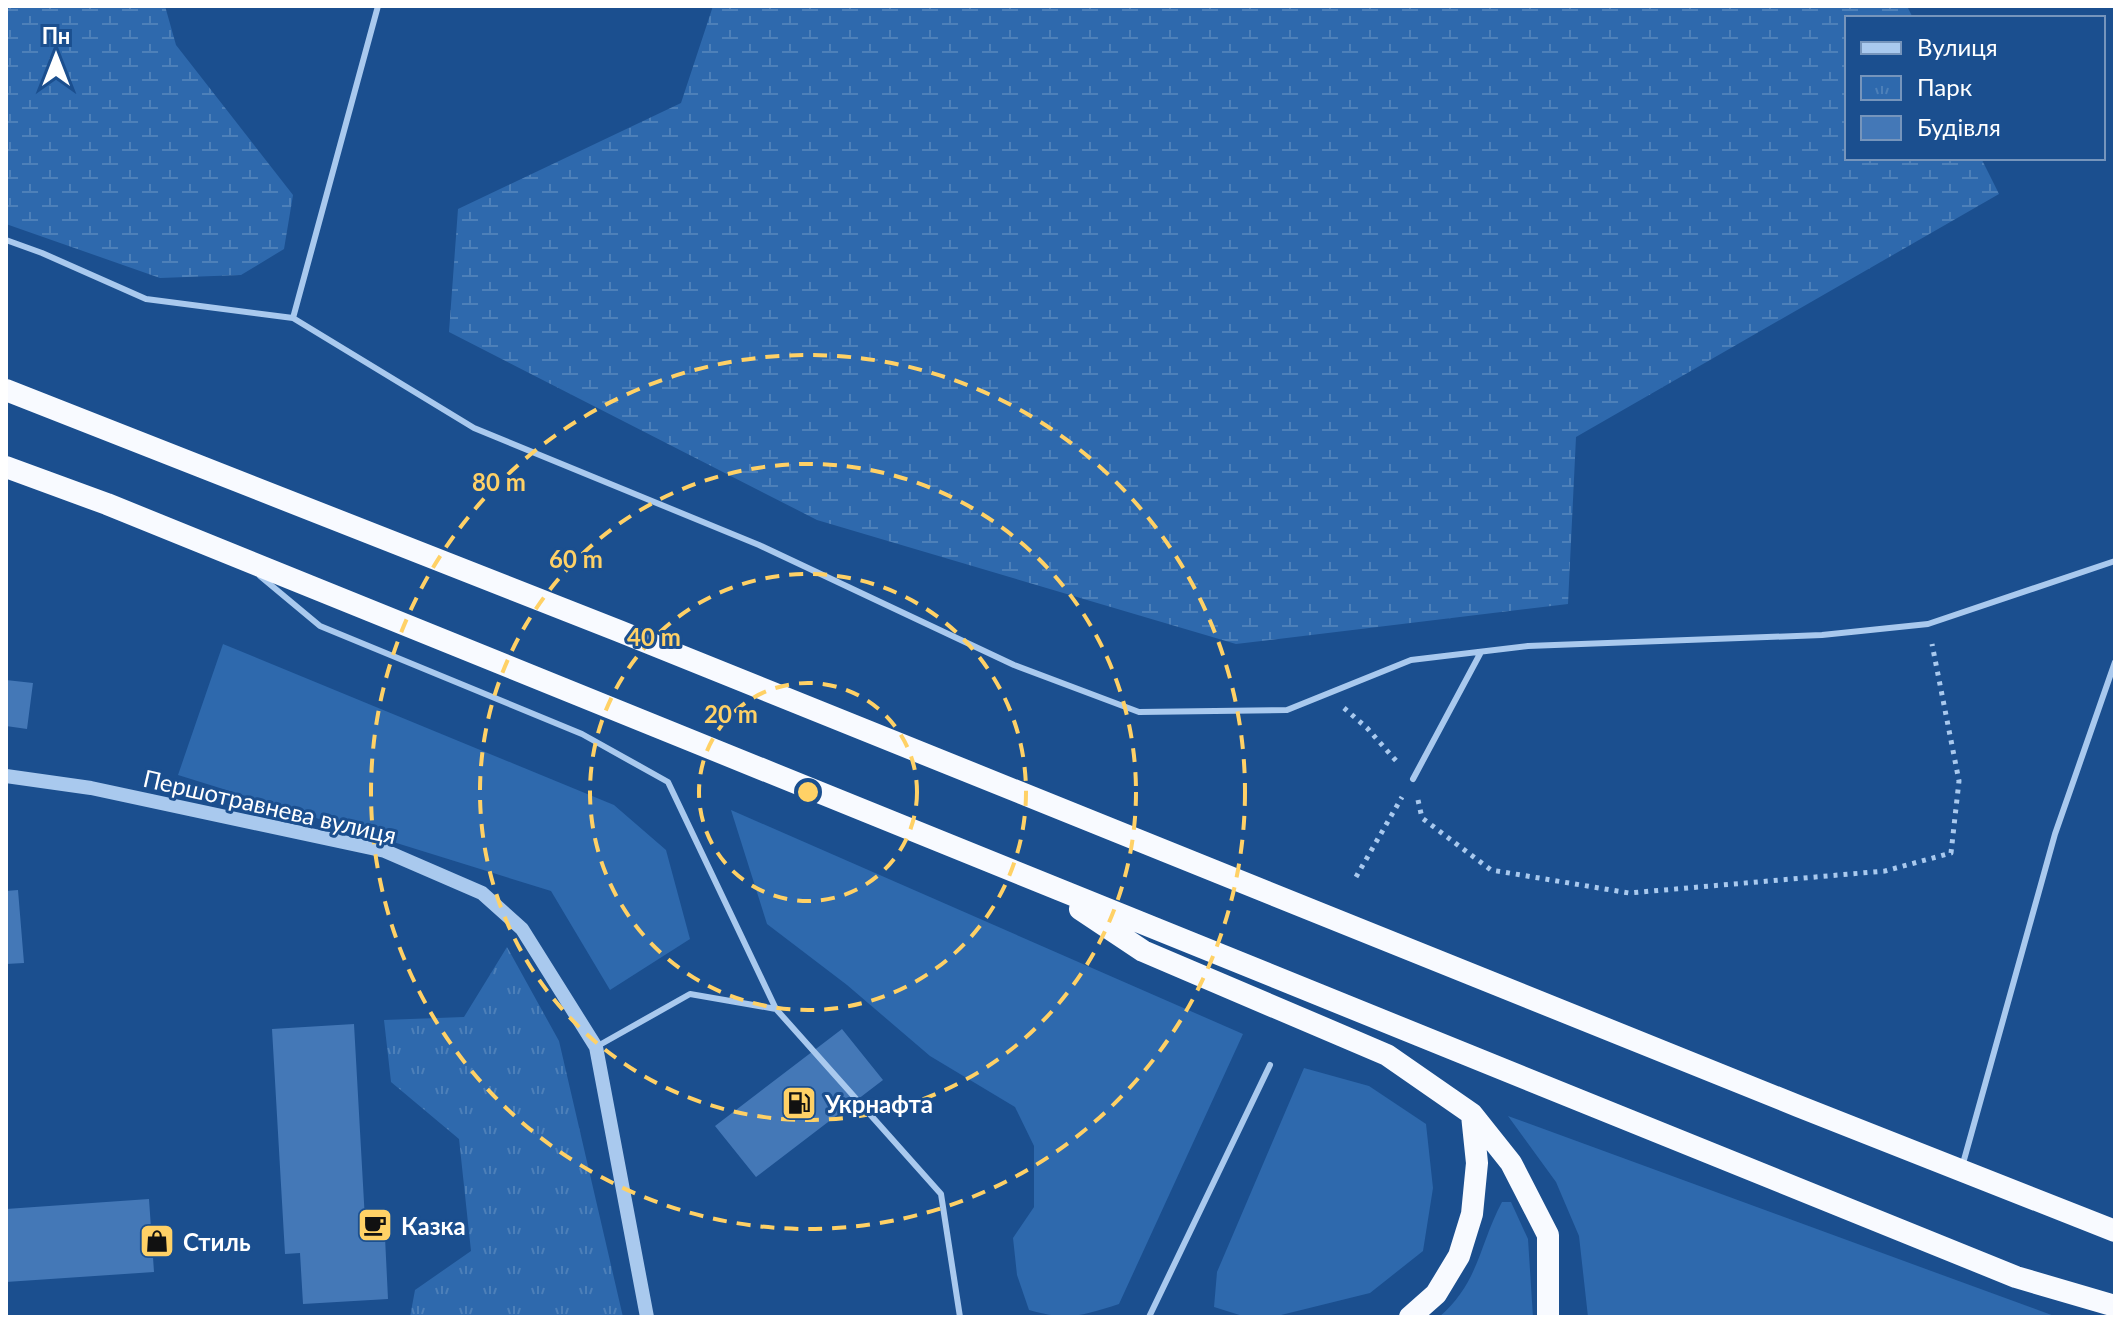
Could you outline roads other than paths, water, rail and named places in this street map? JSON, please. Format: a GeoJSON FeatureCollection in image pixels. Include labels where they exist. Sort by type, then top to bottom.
{"type":"FeatureCollection","features":[{"type":"Feature","properties":{"kind":"highway"},"geometry":{"type":"LineString","coordinates":[[6,390],[634,637],[2115,1231]]}},
{"type":"Feature","properties":{"kind":"highway"},"geometry":{"type":"LineString","coordinates":[[6,467],[107,504],[2016,1277],[2115,1306]]}},
{"type":"Feature","properties":{"kind":"highway"},"geometry":{"type":"LineString","coordinates":[[1039,882],[1143,951],[1387,1055],[1472,1114],[1511,1163],[1548,1235],[1548,1317]]}},
{"type":"Feature","properties":{"kind":"highway"},"geometry":{"type":"LineString","coordinates":[[1410,1317],[1436,1294],[1464,1242],[1472,1214],[1477,1163],[1472,1114]]}},
{"type":"Feature","properties":{"kind":"street","name":"Першотравнева вулиця"},"geometry":{"type":"LineString","coordinates":[[6,776],[91,788],[385,851],[482,893],[522,929],[596,1047],[647,1317]]}},
{"type":"Feature","properties":{"kind":"lane"},"geometry":{"type":"LineString","coordinates":[[293,318],[378,6]]}},
{"type":"Feature","properties":{"kind":"lane"},"geometry":{"type":"LineString","coordinates":[[6,240],[146,299],[293,318],[474,428],[759,545],[1014,665],[1139,712],[1287,710],[1411,660],[1528,646],[1822,635],[1928,624],[2115,561]]}},
{"type":"Feature","properties":{"kind":"lane"},"geometry":{"type":"LineString","coordinates":[[239,558],[320,626],[582,734],[668,782],[776,1009],[941,1194],[960,1317]]}},
{"type":"Feature","properties":{"kind":"lane"},"geometry":{"type":"LineString","coordinates":[[1413,779],[1481,652]]}},
{"type":"Feature","properties":{"kind":"lane"},"geometry":{"type":"LineString","coordinates":[[1961,1171],[2055,834],[2115,662]]}},
{"type":"Feature","properties":{"kind":"lane"},"geometry":{"type":"LineString","coordinates":[[596,1047],[690,994],[776,1009]]}},
{"type":"Feature","properties":{"kind":"lane"},"geometry":{"type":"LineString","coordinates":[[1149,1317],[1270,1065]]}},
{"type":"Feature","properties":{"kind":"place","name":"Укрнафта"},"geometry":{"type":"Point","coordinates":[799,1103]}},
{"type":"Feature","properties":{"kind":"place","name":"Казка"},"geometry":{"type":"Point","coordinates":[375,1225]}},
{"type":"Feature","properties":{"kind":"place","name":"Стиль"},"geometry":{"type":"Point","coordinates":[157,1241]}}]}
